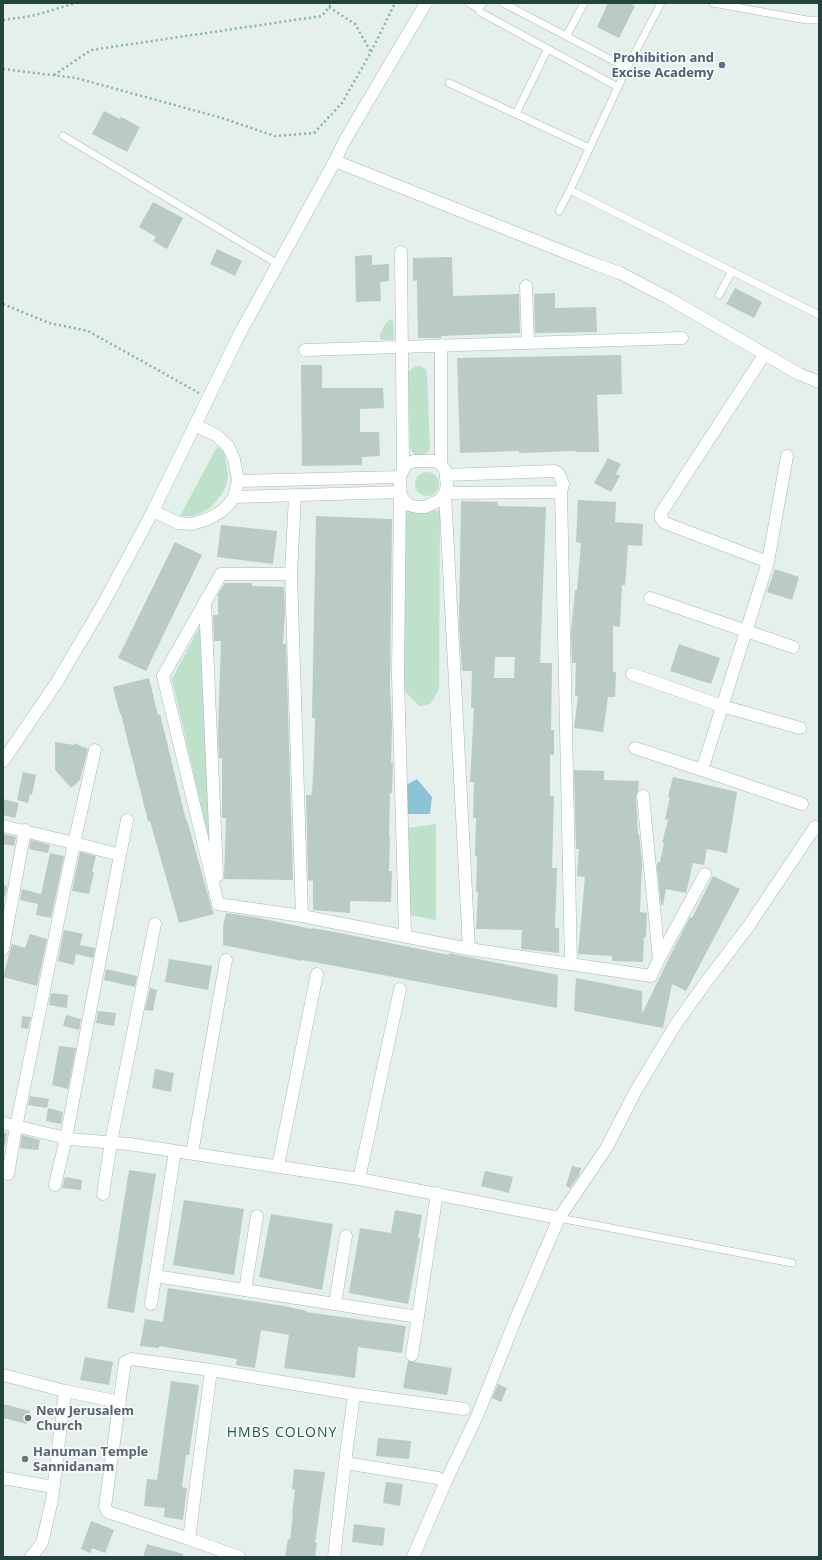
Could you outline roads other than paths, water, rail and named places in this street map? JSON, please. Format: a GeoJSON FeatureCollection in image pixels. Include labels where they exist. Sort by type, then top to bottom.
{"type":"FeatureCollection","features":[{"type":"Feature","properties":{"kind":"street"},"geometry":{"type":"LineString","coordinates":[[3,761],[56,685],[102,606],[153,511],[240,333],[335,161],[345,140],[426,3]]}},
{"type":"Feature","properties":{"kind":"street"},"geometry":{"type":"LineString","coordinates":[[335,161],[620,273],[668,298],[764,355],[799,374],[819,382]]}},
{"type":"Feature","properties":{"kind":"street"},"geometry":{"type":"LineString","coordinates":[[401,252],[402,474],[400,492],[398,676],[405,935]]}},
{"type":"Feature","properties":{"kind":"street"},"geometry":{"type":"LineString","coordinates":[[526,286],[528,343]]}},
{"type":"Feature","properties":{"kind":"street"},"geometry":{"type":"LineString","coordinates":[[305,350],[682,338]]}},
{"type":"Feature","properties":{"kind":"street"},"geometry":{"type":"LineString","coordinates":[[441,345],[443,469],[447,485],[445,493],[469,948]]}},
{"type":"Feature","properties":{"kind":"street"},"geometry":{"type":"LineString","coordinates":[[764,355],[661,513],[661,518],[665,523],[768,562]]}},
{"type":"Feature","properties":{"kind":"street"},"geometry":{"type":"LineString","coordinates":[[153,511],[178,523],[192,524],[208,519],[222,511],[234,497],[238,481],[234,459],[228,446],[216,435],[195,425]]}},
{"type":"Feature","properties":{"kind":"street"},"geometry":{"type":"LineString","coordinates":[[702,770],[768,562],[788,456]]}},
{"type":"Feature","properties":{"kind":"street"},"geometry":{"type":"LineString","coordinates":[[402,474],[407,464],[414,461],[429,460],[443,469],[554,471],[558,474],[563,484],[560,492],[571,964]]}},
{"type":"Feature","properties":{"kind":"street"},"geometry":{"type":"LineString","coordinates":[[238,481],[402,474]]}},
{"type":"Feature","properties":{"kind":"street"},"geometry":{"type":"LineString","coordinates":[[400,492],[403,500],[417,507],[426,507],[433,504],[440,500],[445,493]]}},
{"type":"Feature","properties":{"kind":"street"},"geometry":{"type":"LineString","coordinates":[[234,497],[400,492]]}},
{"type":"Feature","properties":{"kind":"street"},"geometry":{"type":"LineString","coordinates":[[445,493],[560,492]]}},
{"type":"Feature","properties":{"kind":"street"},"geometry":{"type":"LineString","coordinates":[[295,496],[291,574],[302,916]]}},
{"type":"Feature","properties":{"kind":"street"},"geometry":{"type":"LineString","coordinates":[[218,904],[163,676],[221,574],[291,574]]}},
{"type":"Feature","properties":{"kind":"street"},"geometry":{"type":"LineString","coordinates":[[650,598],[793,647]]}},
{"type":"Feature","properties":{"kind":"street"},"geometry":{"type":"LineString","coordinates":[[205,601],[218,904]]}},
{"type":"Feature","properties":{"kind":"street"},"geometry":{"type":"LineString","coordinates":[[632,674],[722,706],[800,728]]}},
{"type":"Feature","properties":{"kind":"street"},"geometry":{"type":"LineString","coordinates":[[635,748],[802,804]]}},
{"type":"Feature","properties":{"kind":"street"},"geometry":{"type":"LineString","coordinates":[[8,1174],[16,1126],[74,843],[95,750]]}},
{"type":"Feature","properties":{"kind":"street"},"geometry":{"type":"LineString","coordinates":[[643,796],[659,959]]}},
{"type":"Feature","properties":{"kind":"street"},"geometry":{"type":"LineString","coordinates":[[56,1185],[127,820]]}},
{"type":"Feature","properties":{"kind":"street"},"geometry":{"type":"LineString","coordinates":[[3,826],[25,830],[120,855]]}},
{"type":"Feature","properties":{"kind":"street"},"geometry":{"type":"LineString","coordinates":[[413,1557],[446,1481],[478,1414],[516,1318],[559,1218],[607,1147],[635,1092],[676,1024],[748,927],[815,827]]}},
{"type":"Feature","properties":{"kind":"street"},"geometry":{"type":"LineString","coordinates":[[3,949],[25,830]]}},
{"type":"Feature","properties":{"kind":"street"},"geometry":{"type":"LineString","coordinates":[[218,904],[302,916],[469,948],[651,976],[705,874]]}},
{"type":"Feature","properties":{"kind":"street"},"geometry":{"type":"LineString","coordinates":[[103,1194],[111,1142],[155,924]]}},
{"type":"Feature","properties":{"kind":"street"},"geometry":{"type":"LineString","coordinates":[[192,1153],[226,960]]}},
{"type":"Feature","properties":{"kind":"street"},"geometry":{"type":"LineString","coordinates":[[278,1166],[317,974]]}},
{"type":"Feature","properties":{"kind":"street"},"geometry":{"type":"LineString","coordinates":[[360,1179],[400,989]]}},
{"type":"Feature","properties":{"kind":"street"},"geometry":{"type":"LineString","coordinates":[[3,1123],[66,1138],[111,1142],[192,1153],[360,1179],[559,1218]]}},
{"type":"Feature","properties":{"kind":"street"},"geometry":{"type":"LineString","coordinates":[[151,1304],[176,1151]]}},
{"type":"Feature","properties":{"kind":"street"},"geometry":{"type":"LineString","coordinates":[[412,1355],[437,1193]]}},
{"type":"Feature","properties":{"kind":"street"},"geometry":{"type":"LineString","coordinates":[[245,1290],[257,1216]]}},
{"type":"Feature","properties":{"kind":"street"},"geometry":{"type":"LineString","coordinates":[[335,1304],[346,1236]]}},
{"type":"Feature","properties":{"kind":"street"},"geometry":{"type":"LineString","coordinates":[[155,1276],[418,1317]]}},
{"type":"Feature","properties":{"kind":"street"},"geometry":{"type":"LineString","coordinates":[[238,1557],[108,1512],[105,1507],[125,1362],[130,1359],[211,1370],[354,1394],[464,1409]]}},
{"type":"Feature","properties":{"kind":"street"},"geometry":{"type":"LineString","coordinates":[[189,1539],[211,1370]]}},
{"type":"Feature","properties":{"kind":"street"},"geometry":{"type":"LineString","coordinates":[[3,1374],[66,1392],[120,1402]]}},
{"type":"Feature","properties":{"kind":"street"},"geometry":{"type":"LineString","coordinates":[[31,1557],[42,1543],[52,1500],[66,1392]]}},
{"type":"Feature","properties":{"kind":"street"},"geometry":{"type":"LineString","coordinates":[[334,1557],[354,1394]]}},
{"type":"Feature","properties":{"kind":"street"},"geometry":{"type":"LineString","coordinates":[[345,1463],[438,1478]]}},
{"type":"Feature","properties":{"kind":"street"},"geometry":{"type":"LineString","coordinates":[[3,1479],[53,1486]]}},
{"type":"Feature","properties":{"kind":"lane"},"geometry":{"type":"LineString","coordinates":[[469,3],[481,6],[480,12],[547,50],[618,87]]}},
{"type":"Feature","properties":{"kind":"lane"},"geometry":{"type":"LineString","coordinates":[[503,3],[514,5],[627,68]]}},
{"type":"Feature","properties":{"kind":"lane"},"geometry":{"type":"LineString","coordinates":[[567,35],[584,3]]}},
{"type":"Feature","properties":{"kind":"lane"},"geometry":{"type":"LineString","coordinates":[[559,211],[627,68],[661,3]]}},
{"type":"Feature","properties":{"kind":"lane"},"geometry":{"type":"LineString","coordinates":[[713,3],[807,20],[819,20]]}},
{"type":"Feature","properties":{"kind":"lane"},"geometry":{"type":"LineString","coordinates":[[516,114],[547,50]]}},
{"type":"Feature","properties":{"kind":"lane"},"geometry":{"type":"LineString","coordinates":[[449,83],[589,148]]}},
{"type":"Feature","properties":{"kind":"lane"},"geometry":{"type":"LineString","coordinates":[[63,136],[278,264]]}},
{"type":"Feature","properties":{"kind":"lane"},"geometry":{"type":"LineString","coordinates":[[570,190],[819,315]]}},
{"type":"Feature","properties":{"kind":"lane"},"geometry":{"type":"LineString","coordinates":[[719,295],[732,271]]}},
{"type":"Feature","properties":{"kind":"lane"},"geometry":{"type":"LineString","coordinates":[[559,1218],[792,1263]]}},
{"type":"Feature","properties":{"kind":"water"},"geometry":{"type":"Polygon","coordinates":[[[417,779],[432,797],[430,814],[406,814],[406,785],[417,779]]]}},
{"type":"Feature","properties":{"kind":"place","name":"Prohibition and Excise Academy"},"geometry":{"type":"Point","coordinates":[722,65]}},
{"type":"Feature","properties":{"kind":"place","name":"New Jerusalem Church"},"geometry":{"type":"Point","coordinates":[28,1418]}},
{"type":"Feature","properties":{"kind":"place","name":"Hanuman Temple Sannidanam"},"geometry":{"type":"Point","coordinates":[25,1459]}},
{"type":"Feature","properties":{"kind":"district","name":"HMBS COLONY"},"geometry":{"type":"Point","coordinates":[282,1433]}}]}
